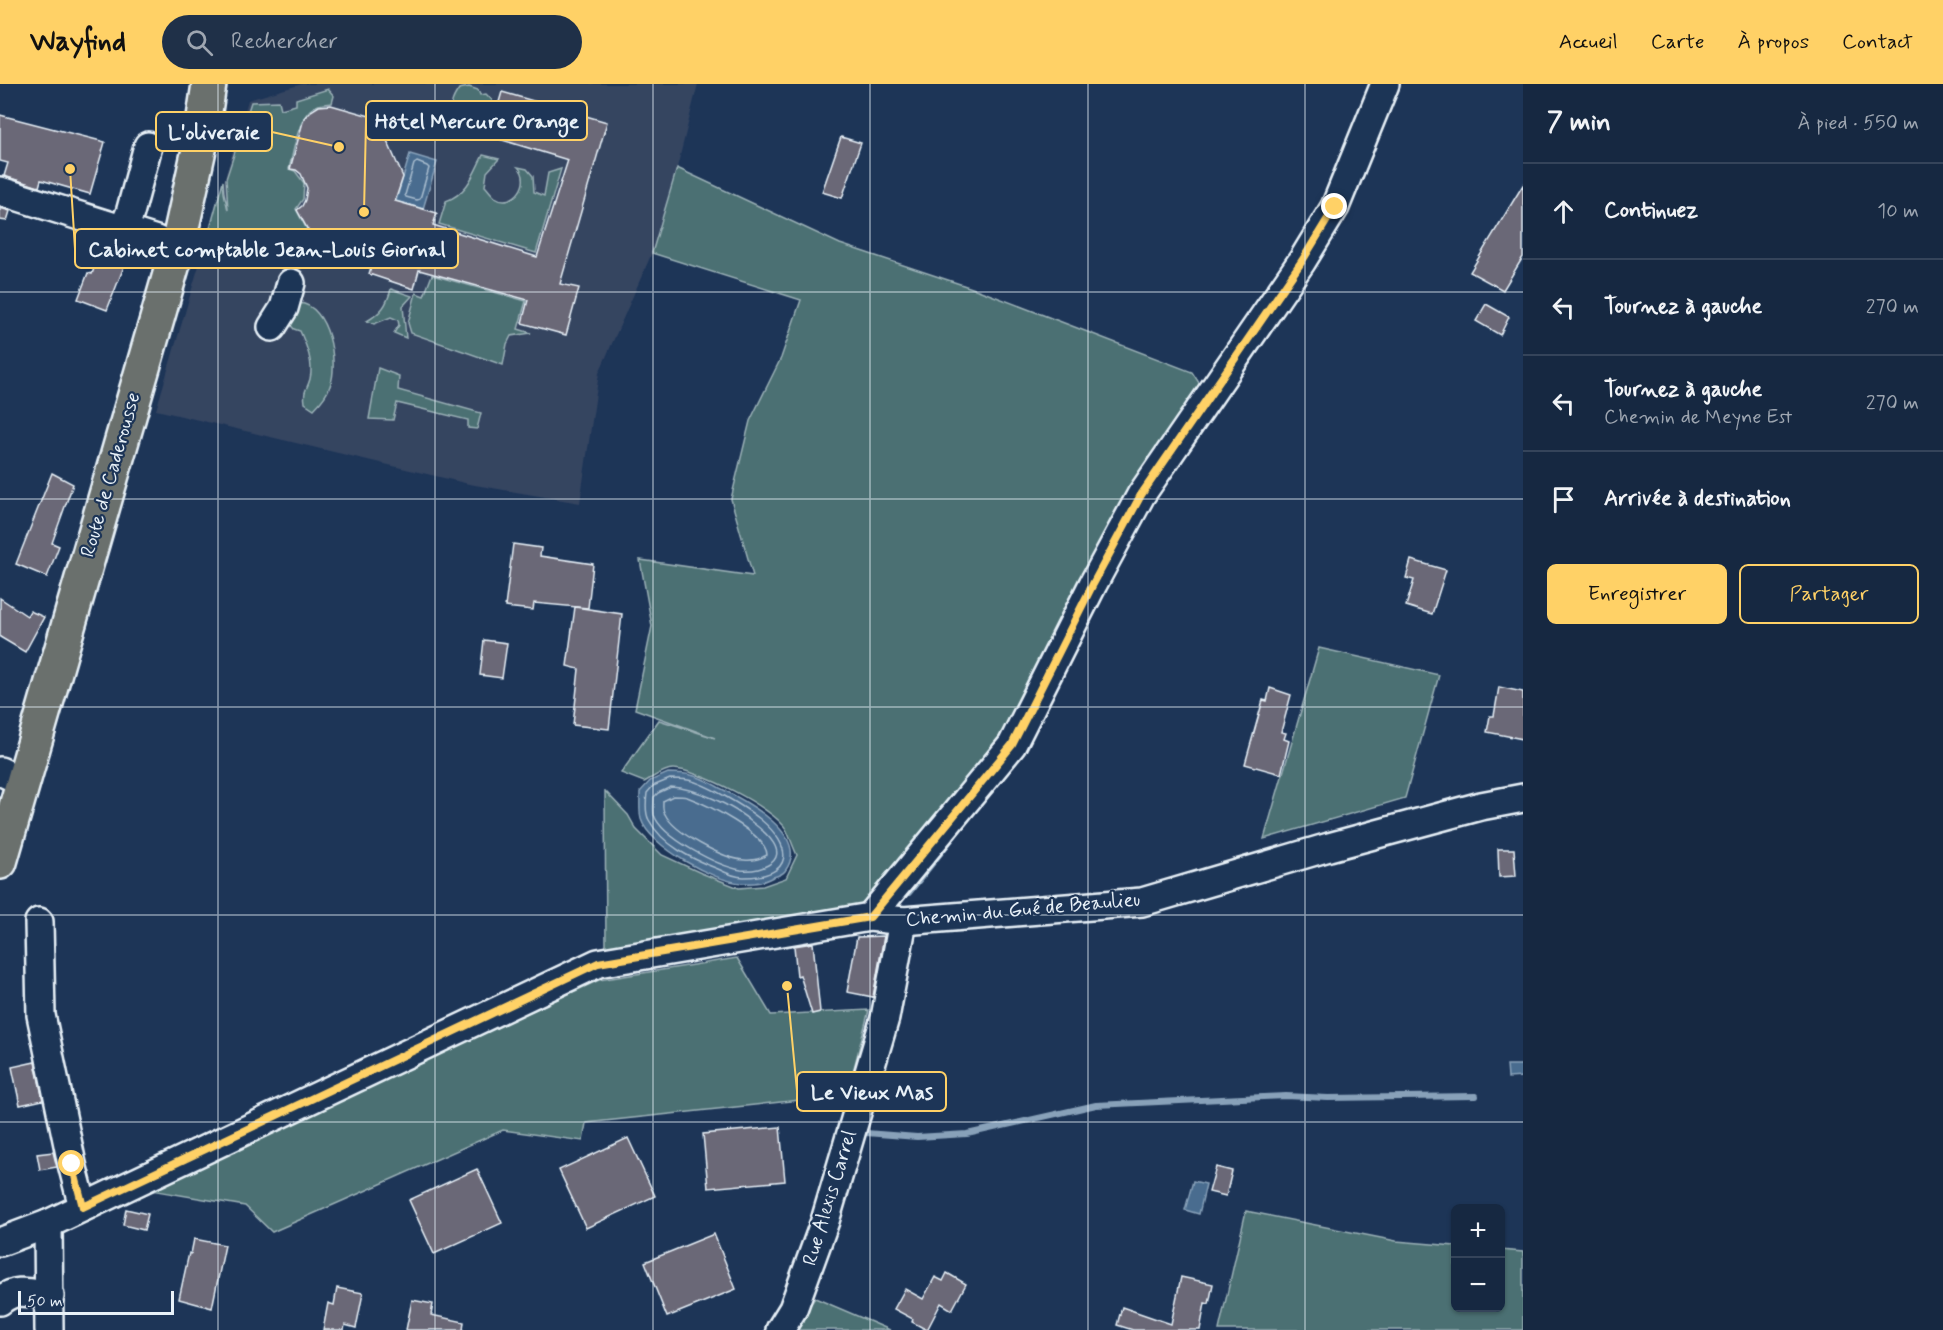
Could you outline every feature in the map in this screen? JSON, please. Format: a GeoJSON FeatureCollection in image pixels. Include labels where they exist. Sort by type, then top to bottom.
{"type":"FeatureCollection","features":[{"type":"Feature","properties":{"kind":"main road","name":"Route de Caderousse"},"geometry":{"type":"LineString","coordinates":[[0,862],[12,777],[177,250],[200,145],[209,84]]}},
{"type":"Feature","properties":{"kind":"street"},"geometry":{"type":"LineString","coordinates":[[870,917],[1012,745],[1093,584],[1141,495],[1302,261],[1335,207],[1385,84]]}},
{"type":"Feature","properties":{"kind":"street"},"geometry":{"type":"LineString","coordinates":[[123,229],[130,213],[148,146]]}},
{"type":"Feature","properties":{"kind":"street"},"geometry":{"type":"LineString","coordinates":[[0,191],[156,240],[177,250]]}},
{"type":"Feature","properties":{"kind":"street"},"geometry":{"type":"LineString","coordinates":[[272,327],[284,308],[291,283]]}},
{"type":"Feature","properties":{"kind":"street","name":"Chemin du Gué de Beaulieu"},"geometry":{"type":"LineString","coordinates":[[0,1242],[48,1224],[598,963],[870,917],[903,921],[1142,902],[1329,847],[1481,806],[1523,798]]}},
{"type":"Feature","properties":{"kind":"street","name":"Rue Alexis Carrel"},"geometry":{"type":"LineString","coordinates":[[780,1330],[793,1310],[825,1221],[885,1018],[903,921]]}},
{"type":"Feature","properties":{"kind":"street"},"geometry":{"type":"LineString","coordinates":[[39,922],[40,1015],[83,1207]]}},
{"type":"Feature","properties":{"kind":"street"},"geometry":{"type":"LineString","coordinates":[[48,1224],[50,1296],[48,1330]]}},
{"type":"Feature","properties":{"kind":"street"},"geometry":{"type":"LineString","coordinates":[[0,1301],[9,1293],[22,1292],[50,1296]]}},
{"type":"Feature","properties":{"kind":"shaded area"},"geometry":{"type":"Polygon","coordinates":[[[302,84],[698,84],[652,253],[599,373],[580,503],[469,484],[156,410],[248,100],[302,84]]]}},
{"type":"Feature","properties":{"kind":"green space"},"geometry":{"type":"Polygon","coordinates":[[[469,87],[478,90],[480,95],[486,94],[492,100],[492,108],[488,108],[487,115],[480,124],[463,123],[453,116],[451,111],[454,97],[459,89],[469,87]]]}},
{"type":"Feature","properties":{"kind":"green space"},"geometry":{"type":"Polygon","coordinates":[[[328,89],[334,96],[332,103],[315,107],[306,115],[296,138],[289,169],[295,171],[304,183],[303,199],[296,209],[324,261],[307,266],[292,265],[254,247],[259,252],[217,241],[209,232],[223,181],[228,210],[226,179],[251,102],[279,101],[281,109],[296,105],[296,99],[328,89]]]}},
{"type":"Feature","properties":{"kind":"green space"},"geometry":{"type":"Polygon","coordinates":[[[483,155],[499,159],[487,172],[485,186],[495,197],[502,200],[514,197],[522,186],[522,173],[518,167],[527,169],[533,176],[534,192],[544,196],[548,173],[561,169],[536,253],[439,224],[446,201],[465,188],[483,155]]]}},
{"type":"Feature","properties":{"kind":"green space"},"geometry":{"type":"Polygon","coordinates":[[[677,168],[840,244],[978,290],[1192,372],[1205,392],[1009,736],[874,904],[606,948],[605,791],[628,815],[636,829],[662,855],[739,888],[763,886],[786,878],[797,855],[786,829],[779,820],[751,801],[716,782],[673,769],[644,782],[621,773],[659,720],[715,738],[635,709],[652,626],[640,560],[753,576],[731,499],[750,421],[781,358],[801,300],[652,253],[677,168]]]}},
{"type":"Feature","properties":{"kind":"green space"},"geometry":{"type":"Polygon","coordinates":[[[432,275],[526,301],[518,329],[531,333],[511,336],[503,365],[411,333],[408,323],[416,293],[424,296],[432,275]]]}},
{"type":"Feature","properties":{"kind":"green space"},"geometry":{"type":"Polygon","coordinates":[[[391,289],[412,296],[403,306],[406,338],[394,333],[399,325],[398,320],[391,317],[374,324],[367,321],[383,308],[391,289]]]}},
{"type":"Feature","properties":{"kind":"green space"},"geometry":{"type":"Polygon","coordinates":[[[299,303],[309,306],[318,314],[329,337],[332,351],[330,386],[324,398],[314,409],[305,403],[305,393],[311,373],[309,354],[300,331],[294,329],[288,322],[294,306],[299,303]]]}},
{"type":"Feature","properties":{"kind":"green space"},"geometry":{"type":"Polygon","coordinates":[[[378,368],[399,376],[398,390],[481,413],[477,429],[468,428],[468,420],[397,403],[393,420],[369,419],[378,368]]]}},
{"type":"Feature","properties":{"kind":"green space"},"geometry":{"type":"Polygon","coordinates":[[[1319,648],[1439,675],[1405,798],[1264,839],[1319,648]]]}},
{"type":"Feature","properties":{"kind":"green space"},"geometry":{"type":"Polygon","coordinates":[[[737,958],[771,1015],[869,1010],[847,1095],[586,1123],[583,1141],[503,1130],[272,1232],[245,1206],[145,1189],[599,980],[737,958]]]}},
{"type":"Feature","properties":{"kind":"green space"},"geometry":{"type":"Polygon","coordinates":[[[1246,1211],[1396,1241],[1451,1246],[1451,1312],[1505,1312],[1505,1250],[1523,1252],[1523,1330],[1219,1330],[1246,1211]]]}},
{"type":"Feature","properties":{"kind":"green space"},"geometry":{"type":"Polygon","coordinates":[[[815,1298],[890,1330],[792,1330],[815,1298]]]}},
{"type":"Feature","properties":{"kind":"water"},"geometry":{"type":"Polygon","coordinates":[[[410,154],[437,162],[423,209],[396,201],[410,154]]]}},
{"type":"Feature","properties":{"kind":"water"},"geometry":{"type":"Polygon","coordinates":[[[668,773],[685,774],[702,779],[744,801],[772,820],[783,832],[790,845],[791,858],[785,871],[780,875],[758,882],[730,881],[700,869],[669,851],[647,829],[641,819],[640,809],[640,792],[650,781],[668,773]]]}},
{"type":"Feature","properties":{"kind":"water"},"geometry":{"type":"Polygon","coordinates":[[[1507,1065],[1523,1065],[1523,1077],[1508,1078],[1507,1065]]]}},
{"type":"Feature","properties":{"kind":"water"},"geometry":{"type":"Polygon","coordinates":[[[1193,1181],[1206,1184],[1199,1214],[1185,1210],[1193,1181]]]}},
{"type":"Feature","properties":{"kind":"building"},"geometry":{"type":"Polygon","coordinates":[[[502,92],[607,122],[560,284],[579,288],[566,335],[522,323],[528,300],[419,270],[414,289],[369,274],[376,251],[354,244],[325,261],[297,210],[305,200],[307,188],[301,174],[290,169],[304,118],[319,106],[331,105],[391,122],[386,138],[403,177],[395,201],[437,213],[433,225],[537,257],[568,160],[489,136],[502,92]]]}},
{"type":"Feature","properties":{"kind":"building"},"geometry":{"type":"Polygon","coordinates":[[[0,115],[105,142],[90,194],[41,180],[39,187],[4,176],[8,163],[0,161],[0,115]]]}},
{"type":"Feature","properties":{"kind":"building"},"geometry":{"type":"Polygon","coordinates":[[[841,137],[861,143],[842,198],[822,192],[841,137]]]}},
{"type":"Feature","properties":{"kind":"building"},"geometry":{"type":"Polygon","coordinates":[[[1523,185],[1523,257],[1503,290],[1470,272],[1523,185]]]}},
{"type":"Feature","properties":{"kind":"building"},"geometry":{"type":"Polygon","coordinates":[[[0,208],[10,211],[7,221],[0,220],[0,208]]]}},
{"type":"Feature","properties":{"kind":"building"},"geometry":{"type":"Polygon","coordinates":[[[99,254],[125,264],[107,310],[78,299],[88,273],[92,274],[99,254]]]}},
{"type":"Feature","properties":{"kind":"building"},"geometry":{"type":"Polygon","coordinates":[[[1486,304],[1509,317],[1500,335],[1476,321],[1486,304]]]}},
{"type":"Feature","properties":{"kind":"building"},"geometry":{"type":"Polygon","coordinates":[[[52,473],[73,484],[52,543],[59,546],[47,577],[16,564],[52,473]]]}},
{"type":"Feature","properties":{"kind":"building"},"geometry":{"type":"Polygon","coordinates":[[[513,544],[541,548],[540,556],[593,564],[588,608],[534,603],[533,610],[505,607],[513,544]]]}},
{"type":"Feature","properties":{"kind":"building"},"geometry":{"type":"Polygon","coordinates":[[[1411,560],[1446,570],[1432,614],[1406,606],[1414,580],[1406,578],[1411,560]]]}},
{"type":"Feature","properties":{"kind":"building"},"geometry":{"type":"Polygon","coordinates":[[[0,598],[27,616],[30,611],[44,617],[25,652],[0,637],[0,598]]]}},
{"type":"Feature","properties":{"kind":"building"},"geometry":{"type":"Polygon","coordinates":[[[575,607],[622,614],[609,729],[573,725],[579,669],[567,666],[575,607]]]}},
{"type":"Feature","properties":{"kind":"building"},"geometry":{"type":"Polygon","coordinates":[[[484,640],[507,643],[502,678],[480,675],[484,640]]]}},
{"type":"Feature","properties":{"kind":"building"},"geometry":{"type":"Polygon","coordinates":[[[1499,687],[1523,692],[1523,739],[1487,732],[1490,716],[1494,716],[1499,687]]]}},
{"type":"Feature","properties":{"kind":"building"},"geometry":{"type":"Polygon","coordinates":[[[1270,688],[1291,695],[1281,732],[1286,733],[1284,739],[1289,741],[1281,774],[1245,764],[1263,700],[1267,701],[1270,688]]]}},
{"type":"Feature","properties":{"kind":"building"},"geometry":{"type":"Polygon","coordinates":[[[1498,849],[1514,849],[1516,876],[1499,877],[1498,849]]]}},
{"type":"Feature","properties":{"kind":"building"},"geometry":{"type":"Polygon","coordinates":[[[884,936],[873,997],[847,992],[857,937],[884,936]]]}},
{"type":"Feature","properties":{"kind":"building"},"geometry":{"type":"Polygon","coordinates":[[[813,943],[820,1012],[812,1014],[800,975],[797,976],[794,946],[813,943]]]}},
{"type":"Feature","properties":{"kind":"building"},"geometry":{"type":"Polygon","coordinates":[[[35,1062],[43,1100],[20,1105],[12,1067],[35,1062]]]}},
{"type":"Feature","properties":{"kind":"building"},"geometry":{"type":"Polygon","coordinates":[[[780,1127],[785,1181],[708,1188],[703,1134],[780,1127]]]}},
{"type":"Feature","properties":{"kind":"building"},"geometry":{"type":"Polygon","coordinates":[[[628,1138],[655,1196],[586,1228],[559,1170],[628,1138]]]}},
{"type":"Feature","properties":{"kind":"building"},"geometry":{"type":"Polygon","coordinates":[[[53,1152],[57,1167],[40,1170],[37,1154],[53,1152]]]}},
{"type":"Feature","properties":{"kind":"building"},"geometry":{"type":"Polygon","coordinates":[[[1216,1167],[1232,1171],[1226,1196],[1209,1192],[1216,1167]]]}},
{"type":"Feature","properties":{"kind":"building"},"geometry":{"type":"Polygon","coordinates":[[[477,1169],[502,1223],[434,1254],[409,1200],[477,1169]]]}},
{"type":"Feature","properties":{"kind":"building"},"geometry":{"type":"Polygon","coordinates":[[[126,1209],[148,1214],[144,1230],[123,1225],[126,1209]]]}},
{"type":"Feature","properties":{"kind":"building"},"geometry":{"type":"Polygon","coordinates":[[[714,1234],[736,1289],[667,1317],[645,1262],[714,1234]]]}},
{"type":"Feature","properties":{"kind":"building"},"geometry":{"type":"Polygon","coordinates":[[[194,1239],[225,1245],[212,1308],[179,1299],[194,1239]]]}},
{"type":"Feature","properties":{"kind":"building"},"geometry":{"type":"Polygon","coordinates":[[[947,1273],[966,1284],[952,1310],[941,1303],[927,1330],[894,1309],[905,1289],[923,1299],[935,1277],[943,1281],[947,1273]]]}},
{"type":"Feature","properties":{"kind":"building"},"geometry":{"type":"Polygon","coordinates":[[[1181,1277],[1213,1284],[1209,1304],[1205,1303],[1200,1330],[1133,1330],[1117,1325],[1122,1307],[1171,1324],[1181,1277]]]}},
{"type":"Feature","properties":{"kind":"building"},"geometry":{"type":"Polygon","coordinates":[[[337,1288],[363,1293],[356,1328],[345,1325],[344,1330],[323,1330],[328,1303],[334,1305],[337,1288]]]}},
{"type":"Feature","properties":{"kind":"building"},"geometry":{"type":"Polygon","coordinates":[[[412,1300],[433,1304],[431,1315],[464,1322],[463,1330],[406,1330],[412,1300]]]}},
{"type":"Feature","properties":{"kind":"waterway"},"geometry":{"type":"LineString","coordinates":[[909,893],[970,816]]}},
{"type":"Feature","properties":{"kind":"waterway"},"geometry":{"type":"LineString","coordinates":[[866,1133],[917,1137],[967,1134],[1096,1105],[1286,1096],[1328,1098],[1476,1096]]}},
{"type":"Feature","properties":{"kind":"place","name":"L'oliveraie"},"geometry":{"type":"Point","coordinates":[339,147]}},
{"type":"Feature","properties":{"kind":"place","name":"Cabinet comptable Jean-Louis Giornal"},"geometry":{"type":"Point","coordinates":[70,169]}},
{"type":"Feature","properties":{"kind":"place","name":"Hôtel Mercure Orange"},"geometry":{"type":"Point","coordinates":[364,212]}},
{"type":"Feature","properties":{"kind":"place","name":"Le Vieux Mas"},"geometry":{"type":"Point","coordinates":[787,986]}},
{"type":"Feature","properties":{"kind":"route"},"geometry":{"type":"LineString","coordinates":[[72,1164],[83,1207],[598,963],[870,917],[1012,745],[1093,584],[1141,495],[1302,261],[1335,207]]}}]}
